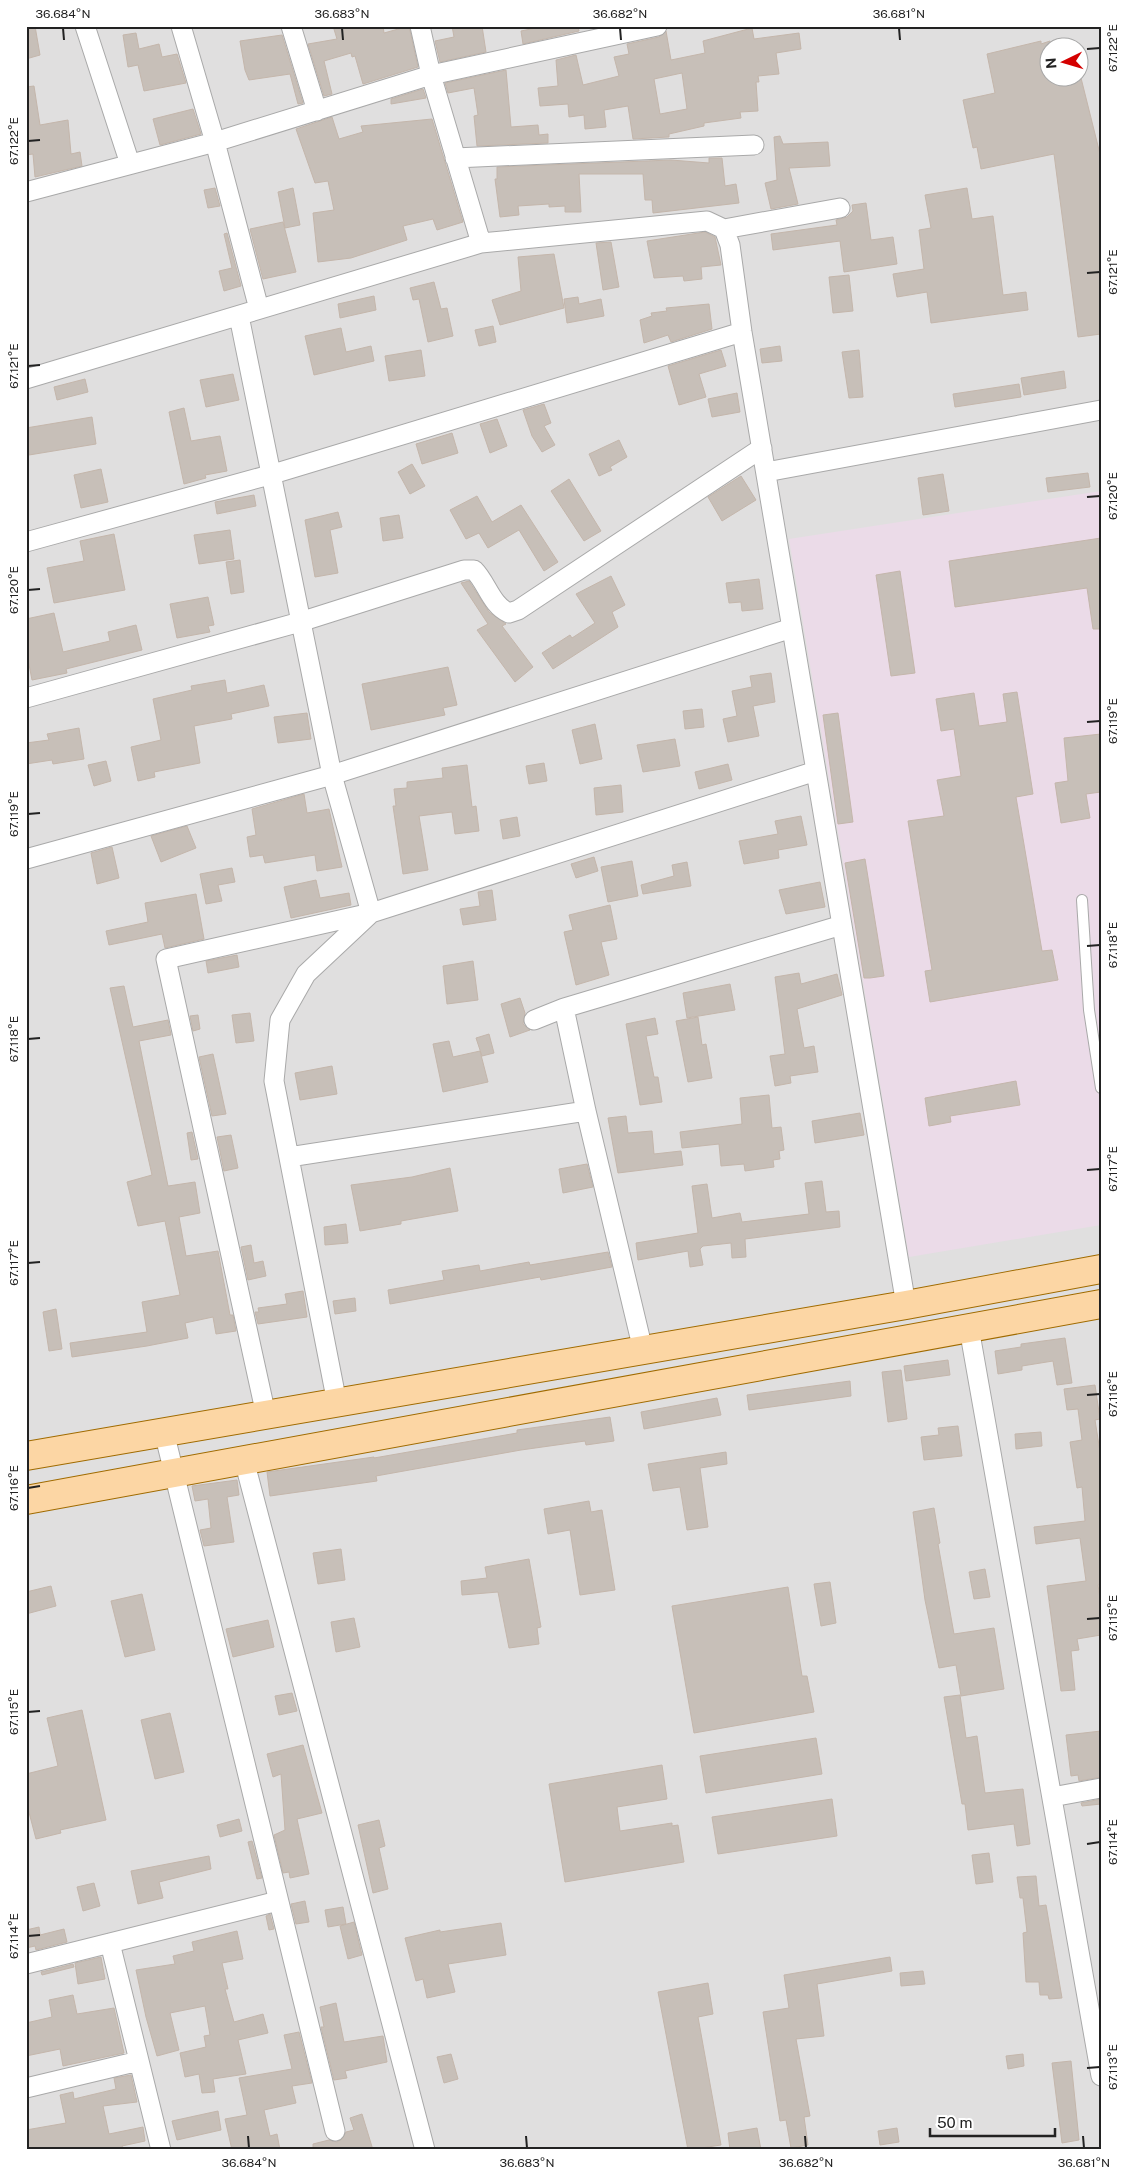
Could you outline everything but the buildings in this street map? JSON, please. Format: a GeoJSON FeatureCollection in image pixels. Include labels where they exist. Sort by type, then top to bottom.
{"type":"FeatureCollection","features":[{"type":"Feature","properties":{"kind":"main road"},"geometry":{"type":"LineString","coordinates":[[26,1456],[906,1305],[1101,1269]]}},
{"type":"Feature","properties":{"kind":"main road"},"geometry":{"type":"LineString","coordinates":[[26,1500],[1101,1304]]}},
{"type":"Feature","properties":{"kind":"street"},"geometry":{"type":"LineString","coordinates":[[85,26],[130,164]]}},
{"type":"Feature","properties":{"kind":"street"},"geometry":{"type":"LineString","coordinates":[[181,26],[215,142],[259,309]]}},
{"type":"Feature","properties":{"kind":"street"},"geometry":{"type":"LineString","coordinates":[[291,26],[317,111]]}},
{"type":"Feature","properties":{"kind":"street"},"geometry":{"type":"LineString","coordinates":[[420,26],[431,75],[481,243]]}},
{"type":"Feature","properties":{"kind":"street"},"geometry":{"type":"LineString","coordinates":[[26,192],[215,142],[431,75],[657,26]]}},
{"type":"Feature","properties":{"kind":"street"},"geometry":{"type":"LineString","coordinates":[[455,158],[754,145]]}},
{"type":"Feature","properties":{"kind":"street"},"geometry":{"type":"LineString","coordinates":[[26,378],[481,243],[707,222],[724,229],[840,208]]}},
{"type":"Feature","properties":{"kind":"street"},"geometry":{"type":"LineString","coordinates":[[724,229],[730,245],[742,332],[906,1305]]}},
{"type":"Feature","properties":{"kind":"street"},"geometry":{"type":"LineString","coordinates":[[239,316],[273,474],[300,622],[332,774],[371,913]]}},
{"type":"Feature","properties":{"kind":"street"},"geometry":{"type":"LineString","coordinates":[[26,542],[273,474],[742,332]]}},
{"type":"Feature","properties":{"kind":"street"},"geometry":{"type":"LineString","coordinates":[[766,472],[1101,410]]}},
{"type":"Feature","properties":{"kind":"street"},"geometry":{"type":"LineString","coordinates":[[26,698],[300,622],[464,570],[474,570],[500,608],[509,613],[518,610],[762,448]]}},
{"type":"Feature","properties":{"kind":"street"},"geometry":{"type":"LineString","coordinates":[[26,858],[332,774],[792,628]]}},
{"type":"Feature","properties":{"kind":"street"},"geometry":{"type":"LineString","coordinates":[[266,1416],[166,959],[371,913],[816,771]]}},
{"type":"Feature","properties":{"kind":"street"},"geometry":{"type":"LineString","coordinates":[[337,1403],[274,1080],[280,1020],[306,974],[371,913]]}},
{"type":"Feature","properties":{"kind":"street"},"geometry":{"type":"LineString","coordinates":[[534,1020],[564,1008],[842,925]]}},
{"type":"Feature","properties":{"kind":"street"},"geometry":{"type":"LineString","coordinates":[[564,1008],[586,1111],[643,1350]]}},
{"type":"Feature","properties":{"kind":"street"},"geometry":{"type":"LineString","coordinates":[[289,1157],[586,1111]]}},
{"type":"Feature","properties":{"kind":"street"},"geometry":{"type":"LineString","coordinates":[[969,1328],[1101,2076]]}},
{"type":"Feature","properties":{"kind":"street"},"geometry":{"type":"LineString","coordinates":[[164,1432],[335,2131]]}},
{"type":"Feature","properties":{"kind":"street"},"geometry":{"type":"LineString","coordinates":[[244,1460],[425,2150]]}},
{"type":"Feature","properties":{"kind":"street"},"geometry":{"type":"LineString","coordinates":[[1052,1797],[1101,1788]]}},
{"type":"Feature","properties":{"kind":"street"},"geometry":{"type":"LineString","coordinates":[[26,1964],[278,1901]]}},
{"type":"Feature","properties":{"kind":"street"},"geometry":{"type":"LineString","coordinates":[[110,1943],[161,2150]]}},
{"type":"Feature","properties":{"kind":"street"},"geometry":{"type":"LineString","coordinates":[[26,2088],[139,2061]]}},
{"type":"Feature","properties":{"kind":"lane"},"geometry":{"type":"LineString","coordinates":[[1082,900],[1089,1010],[1101,1088]]}},
{"type":"Feature","properties":{"kind":"shaded area"},"geometry":{"type":"Polygon","coordinates":[[[26,26],[1101,26],[1101,2150],[26,2150],[26,26]]]}},
{"type":"Feature","properties":{"kind":"shaded area"},"geometry":{"type":"Polygon","coordinates":[[[1101,491],[1101,1225],[909,1257],[789,539],[1101,491]]]}}]}
